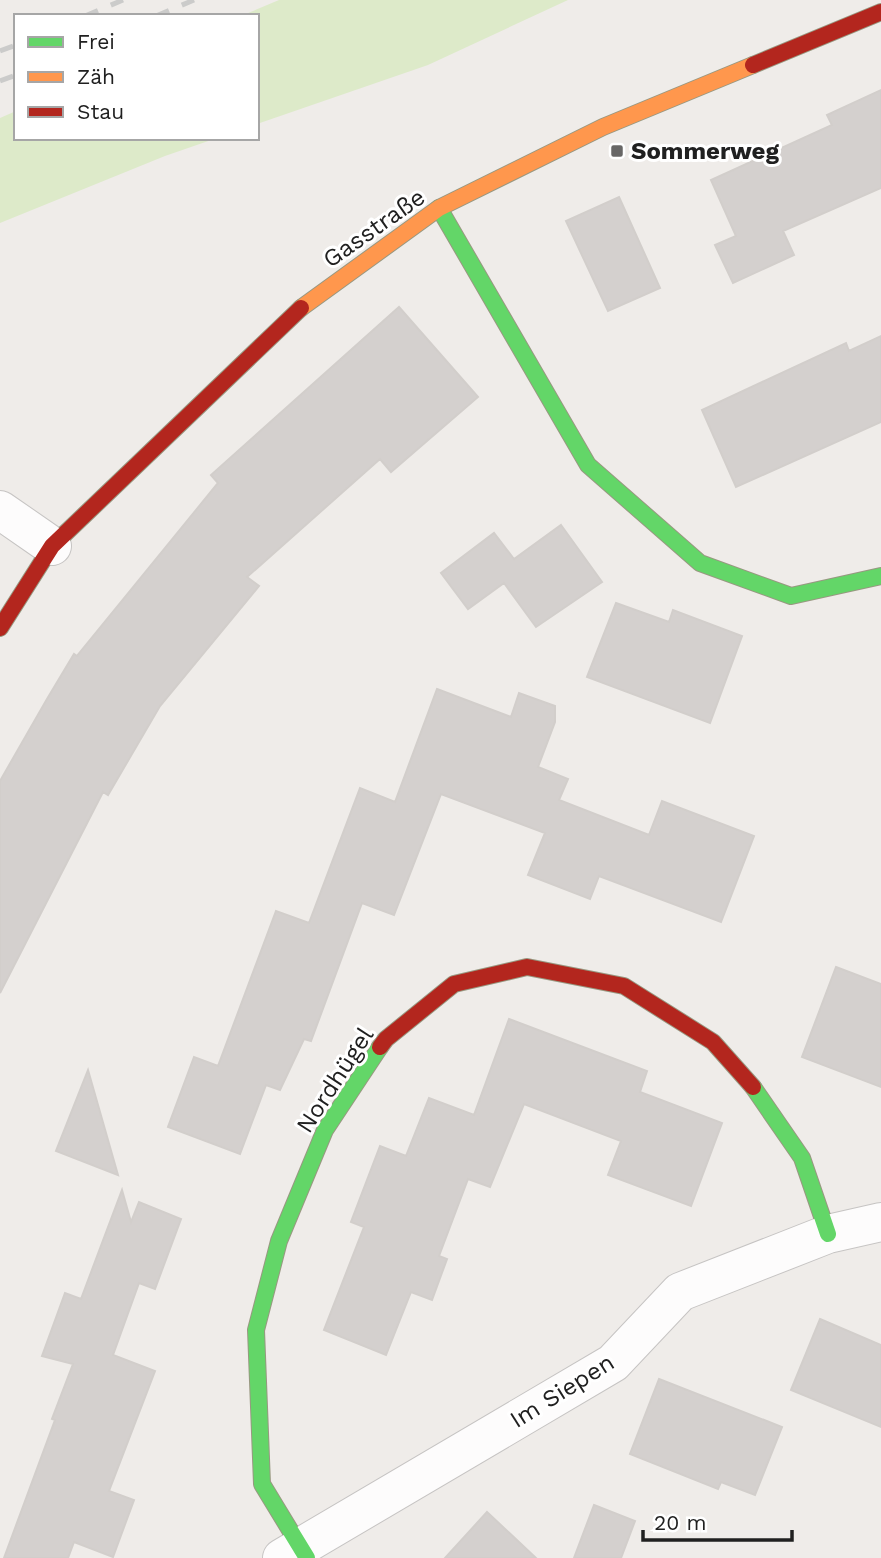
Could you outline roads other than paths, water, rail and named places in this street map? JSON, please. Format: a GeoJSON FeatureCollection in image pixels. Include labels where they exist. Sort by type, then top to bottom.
{"type":"FeatureCollection","features":[{"type":"Feature","properties":{"kind":"street","name":"Gasstraße"},"geometry":{"type":"LineString","coordinates":[[0,628],[52,546],[301,308],[439,208],[603,127],[881,12]]}},
{"type":"Feature","properties":{"kind":"street"},"geometry":{"type":"LineString","coordinates":[[439,208],[588,465],[700,564],[791,596],[881,576]]}},
{"type":"Feature","properties":{"kind":"street"},"geometry":{"type":"LineString","coordinates":[[0,510],[52,546]]}},
{"type":"Feature","properties":{"kind":"street","name":"Nordhügel"},"geometry":{"type":"LineString","coordinates":[[296,1555],[262,1484],[256,1330],[279,1241],[325,1129],[378,1050],[386,1039],[454,984],[527,967],[624,986],[713,1042],[761,1095],[802,1158],[828,1234]]}},
{"type":"Feature","properties":{"kind":"street","name":"Im Siepen"},"geometry":{"type":"LineString","coordinates":[[296,1555],[613,1363],[680,1292],[828,1234],[881,1222]]}},
{"type":"Feature","properties":{"kind":"railway"},"geometry":{"type":"LineString","coordinates":[[90,14],[123,0]]}},
{"type":"Feature","properties":{"kind":"railway"},"geometry":{"type":"LineString","coordinates":[[161,14],[194,0]]}},
{"type":"Feature","properties":{"kind":"railway"},"geometry":{"type":"LineString","coordinates":[[0,51],[14,46]]}},
{"type":"Feature","properties":{"kind":"railway"},"geometry":{"type":"LineString","coordinates":[[0,81],[14,76]]}},
{"type":"Feature","properties":{"kind":"place","name":"Sommerweg"},"geometry":{"type":"Point","coordinates":[617,151]}}]}
